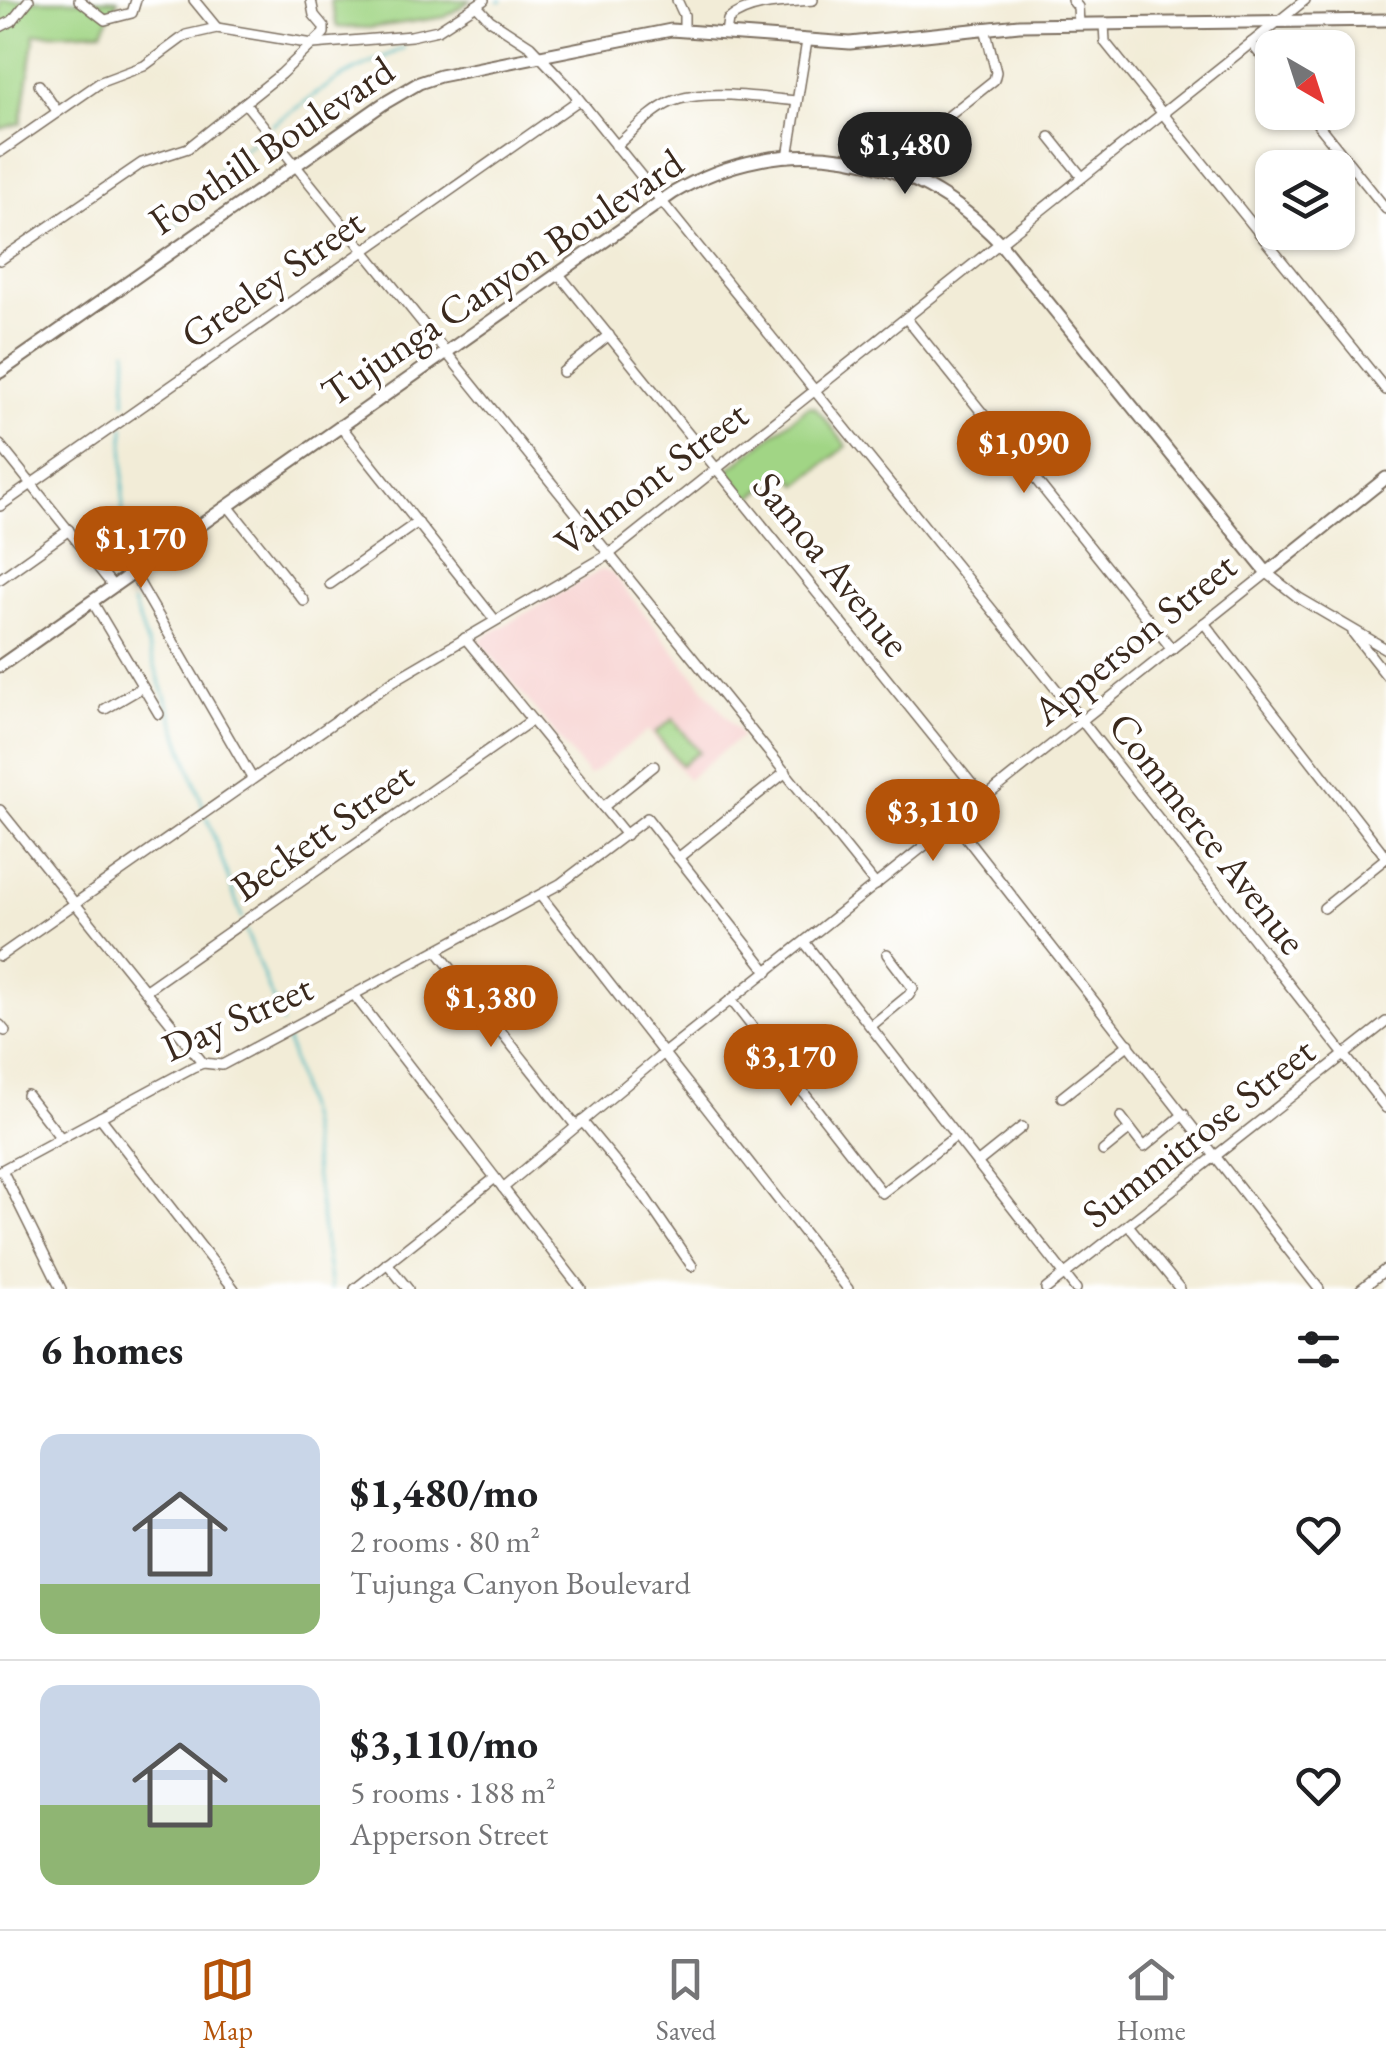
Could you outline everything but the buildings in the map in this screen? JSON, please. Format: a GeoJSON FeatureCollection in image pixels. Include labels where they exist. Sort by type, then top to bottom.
{"type":"FeatureCollection","features":[{"type":"Feature","properties":{"kind":"main road","name":"Foothill Boulevard"},"geometry":{"type":"LineString","coordinates":[[0,372],[296,164],[419,83],[539,55],[684,30],[807,41],[884,41],[985,28],[1079,24],[1386,20]]}},
{"type":"Feature","properties":{"kind":"main road","name":"Tujunga Canyon Boulevard"},"geometry":{"type":"LineString","coordinates":[[0,666],[661,202],[715,173],[788,158],[829,157],[885,167],[942,193],[1000,243],[1267,573]]}},
{"type":"Feature","properties":{"kind":"main road","name":"Apperson Street"},"geometry":{"type":"LineString","coordinates":[[1267,573],[1386,478]]}},
{"type":"Feature","properties":{"kind":"street"},"geometry":{"type":"LineString","coordinates":[[0,27],[12,21],[29,0]]}},
{"type":"Feature","properties":{"kind":"street"},"geometry":{"type":"LineString","coordinates":[[78,0],[105,20],[132,13],[136,0]]}},
{"type":"Feature","properties":{"kind":"street"},"geometry":{"type":"LineString","coordinates":[[194,0],[216,28]]}},
{"type":"Feature","properties":{"kind":"street"},"geometry":{"type":"LineString","coordinates":[[0,260],[142,163],[188,148],[245,103],[324,33],[311,0]]}},
{"type":"Feature","properties":{"kind":"street"},"geometry":{"type":"LineString","coordinates":[[677,0],[684,15],[684,30]]}},
{"type":"Feature","properties":{"kind":"street"},"geometry":{"type":"LineString","coordinates":[[726,33],[732,15],[767,4],[812,0]]}},
{"type":"Feature","properties":{"kind":"street"},"geometry":{"type":"LineString","coordinates":[[1072,0],[1078,7],[1079,24]]}},
{"type":"Feature","properties":{"kind":"street","name":"Valmont Street"},"geometry":{"type":"LineString","coordinates":[[0,956],[393,680],[608,554],[1305,0]]}},
{"type":"Feature","properties":{"kind":"street"},"geometry":{"type":"LineString","coordinates":[[0,152],[101,82],[144,66],[180,38],[216,28],[312,44],[411,36],[438,30],[480,3]]}},
{"type":"Feature","properties":{"kind":"street","name":"Commerce Avenue"},"geometry":{"type":"LineString","coordinates":[[480,3],[539,55],[579,100],[1082,721],[1386,1108]]}},
{"type":"Feature","properties":{"kind":"street"},"geometry":{"type":"LineString","coordinates":[[1104,24],[1105,42],[1386,390]]}},
{"type":"Feature","properties":{"kind":"street"},"geometry":{"type":"LineString","coordinates":[[885,167],[994,80],[996,71],[985,28]]}},
{"type":"Feature","properties":{"kind":"street"},"geometry":{"type":"LineString","coordinates":[[788,158],[807,41]]}},
{"type":"Feature","properties":{"kind":"street"},"geometry":{"type":"LineString","coordinates":[[1251,43],[1255,48]]}},
{"type":"Feature","properties":{"kind":"street"},"geometry":{"type":"LineString","coordinates":[[38,85],[58,111]]}},
{"type":"Feature","properties":{"kind":"street"},"geometry":{"type":"LineString","coordinates":[[616,146],[676,100],[733,96],[796,101]]}},
{"type":"Feature","properties":{"kind":"street","name":"Greeley Street"},"geometry":{"type":"LineString","coordinates":[[0,506],[579,100]]}},
{"type":"Feature","properties":{"kind":"street"},"geometry":{"type":"LineString","coordinates":[[245,103],[876,885]]}},
{"type":"Feature","properties":{"kind":"street"},"geometry":{"type":"LineString","coordinates":[[1322,130],[1386,209]]}},
{"type":"Feature","properties":{"kind":"street"},"geometry":{"type":"LineString","coordinates":[[1050,137],[1082,177]]}},
{"type":"Feature","properties":{"kind":"street","name":"Samoa Avenue"},"geometry":{"type":"LineString","coordinates":[[558,273],[984,799]]}},
{"type":"Feature","properties":{"kind":"street"},"geometry":{"type":"LineString","coordinates":[[906,318],[1172,649]]}},
{"type":"Feature","properties":{"kind":"street"},"geometry":{"type":"LineString","coordinates":[[562,372],[608,335]]}},
{"type":"Feature","properties":{"kind":"street"},"geometry":{"type":"LineString","coordinates":[[340,425],[496,620]]}},
{"type":"Feature","properties":{"kind":"street"},"geometry":{"type":"LineString","coordinates":[[0,444],[113,586]]}},
{"type":"Feature","properties":{"kind":"street"},"geometry":{"type":"LineString","coordinates":[[228,506],[304,601]]}},
{"type":"Feature","properties":{"kind":"street"},"geometry":{"type":"LineString","coordinates":[[330,584],[418,522]]}},
{"type":"Feature","properties":{"kind":"street"},"geometry":{"type":"LineString","coordinates":[[0,579],[68,530]]}},
{"type":"Feature","properties":{"kind":"street"},"geometry":{"type":"LineString","coordinates":[[132,572],[252,778]]}},
{"type":"Feature","properties":{"kind":"street","name":"Apperson Street"},"geometry":{"type":"LineString","coordinates":[[504,1188],[664,1054],[1267,573]]}},
{"type":"Feature","properties":{"kind":"street","name":"Tujunga Canyon Boulevard"},"geometry":{"type":"LineString","coordinates":[[1267,573],[1298,598],[1386,650]]}},
{"type":"Feature","properties":{"kind":"street"},"geometry":{"type":"LineString","coordinates":[[92,600],[158,714]]}},
{"type":"Feature","properties":{"kind":"street"},"geometry":{"type":"LineString","coordinates":[[1204,624],[1386,858],[1324,908]]}},
{"type":"Feature","properties":{"kind":"street"},"geometry":{"type":"LineString","coordinates":[[1349,626],[1384,669]]}},
{"type":"Feature","properties":{"kind":"street"},"geometry":{"type":"LineString","coordinates":[[465,638],[626,835]]}},
{"type":"Feature","properties":{"kind":"street"},"geometry":{"type":"LineString","coordinates":[[106,709],[142,688]]}},
{"type":"Feature","properties":{"kind":"street","name":"Beckett Street"},"geometry":{"type":"LineString","coordinates":[[146,990],[532,720]]}},
{"type":"Feature","properties":{"kind":"street"},"geometry":{"type":"LineString","coordinates":[[602,807],[654,766]]}},
{"type":"Feature","properties":{"kind":"street"},"geometry":{"type":"LineString","coordinates":[[768,972],[678,858],[786,772]]}},
{"type":"Feature","properties":{"kind":"street"},"geometry":{"type":"LineString","coordinates":[[0,810],[203,1064]]}},
{"type":"Feature","properties":{"kind":"street","name":"Day Street"},"geometry":{"type":"LineString","coordinates":[[1,1171],[203,1064],[222,1065],[438,951],[575,876],[647,818],[678,858]]}},
{"type":"Feature","properties":{"kind":"street"},"geometry":{"type":"LineString","coordinates":[[954,822],[1319,1289]]}},
{"type":"Feature","properties":{"kind":"street"},"geometry":{"type":"LineString","coordinates":[[540,895],[848,1289]]}},
{"type":"Feature","properties":{"kind":"street"},"geometry":{"type":"LineString","coordinates":[[805,943],[1076,1289]]}},
{"type":"Feature","properties":{"kind":"street"},"geometry":{"type":"LineString","coordinates":[[438,951],[579,1124],[644,1196],[692,1266]]}},
{"type":"Feature","properties":{"kind":"street"},"geometry":{"type":"LineString","coordinates":[[870,1026],[909,996],[913,988],[887,954]]}},
{"type":"Feature","properties":{"kind":"street"},"geometry":{"type":"LineString","coordinates":[[355,996],[581,1289]]}},
{"type":"Feature","properties":{"kind":"street"},"geometry":{"type":"LineString","coordinates":[[732,1001],[882,1193],[956,1136]]}},
{"type":"Feature","properties":{"kind":"street","name":"Summitrose Street"},"geometry":{"type":"LineString","coordinates":[[1046,1289],[1386,1022]]}},
{"type":"Feature","properties":{"kind":"street"},"geometry":{"type":"LineString","coordinates":[[1062,1096],[1129,1044]]}},
{"type":"Feature","properties":{"kind":"street"},"geometry":{"type":"LineString","coordinates":[[27,1095],[61,1138]]}},
{"type":"Feature","properties":{"kind":"street"},"geometry":{"type":"LineString","coordinates":[[1121,1118],[1144,1146],[1184,1114]]}},
{"type":"Feature","properties":{"kind":"street"},"geometry":{"type":"LineString","coordinates":[[100,1117],[234,1289]]}},
{"type":"Feature","properties":{"kind":"street"},"geometry":{"type":"LineString","coordinates":[[977,1163],[1022,1127]]}},
{"type":"Feature","properties":{"kind":"street"},"geometry":{"type":"LineString","coordinates":[[1103,1151],[1130,1129]]}},
{"type":"Feature","properties":{"kind":"street"},"geometry":{"type":"LineString","coordinates":[[1,1171],[61,1289]]}},
{"type":"Feature","properties":{"kind":"street"},"geometry":{"type":"LineString","coordinates":[[355,1289],[495,1178]]}},
{"type":"Feature","properties":{"kind":"street"},"geometry":{"type":"LineString","coordinates":[[1128,1225],[1180,1289]]}},
{"type":"Feature","properties":{"kind":"street"},"geometry":{"type":"LineString","coordinates":[[387,1263],[408,1289]]}},
{"type":"Feature","properties":{"kind":"street"},"geometry":{"type":"LineString","coordinates":[[1361,1289],[1386,1270]]}},
{"type":"Feature","properties":{"kind":"shaded area"},"geometry":{"type":"Polygon","coordinates":[[[601,570],[611,572],[742,736],[687,779],[648,730],[589,776],[479,640],[601,570]]]}},
{"type":"Feature","properties":{"kind":"green space"},"geometry":{"type":"Polygon","coordinates":[[[0,0],[118,0],[102,31],[35,34],[21,123],[0,129],[0,0]]]}},
{"type":"Feature","properties":{"kind":"green space"},"geometry":{"type":"Polygon","coordinates":[[[330,0],[471,0],[445,17],[369,28],[337,27],[330,0]]]}},
{"type":"Feature","properties":{"kind":"green space"},"geometry":{"type":"Polygon","coordinates":[[[809,406],[815,407],[847,446],[798,485],[786,471],[750,499],[729,469],[809,406]]]}},
{"type":"Feature","properties":{"kind":"green space"},"geometry":{"type":"Polygon","coordinates":[[[673,719],[699,752],[681,765],[655,733],[673,719]]]}},
{"type":"Feature","properties":{"kind":"waterway"},"geometry":{"type":"LineString","coordinates":[[272,125],[339,78],[404,48]]}},
{"type":"Feature","properties":{"kind":"waterway"},"geometry":{"type":"LineString","coordinates":[[177,225],[217,173],[260,135]]}},
{"type":"Feature","properties":{"kind":"waterway"},"geometry":{"type":"LineString","coordinates":[[125,402],[127,350]]}},
{"type":"Feature","properties":{"kind":"waterway"},"geometry":{"type":"LineString","coordinates":[[122,558],[124,427]]}},
{"type":"Feature","properties":{"kind":"waterway"},"geometry":{"type":"LineString","coordinates":[[133,603],[204,809]]}},
{"type":"Feature","properties":{"kind":"waterway"},"geometry":{"type":"LineString","coordinates":[[207,817],[242,918]]}},
{"type":"Feature","properties":{"kind":"waterway"},"geometry":{"type":"LineString","coordinates":[[246,931],[282,1023]]}},
{"type":"Feature","properties":{"kind":"waterway"},"geometry":{"type":"LineString","coordinates":[[287,1039],[308,1120],[331,1289]]}}]}
